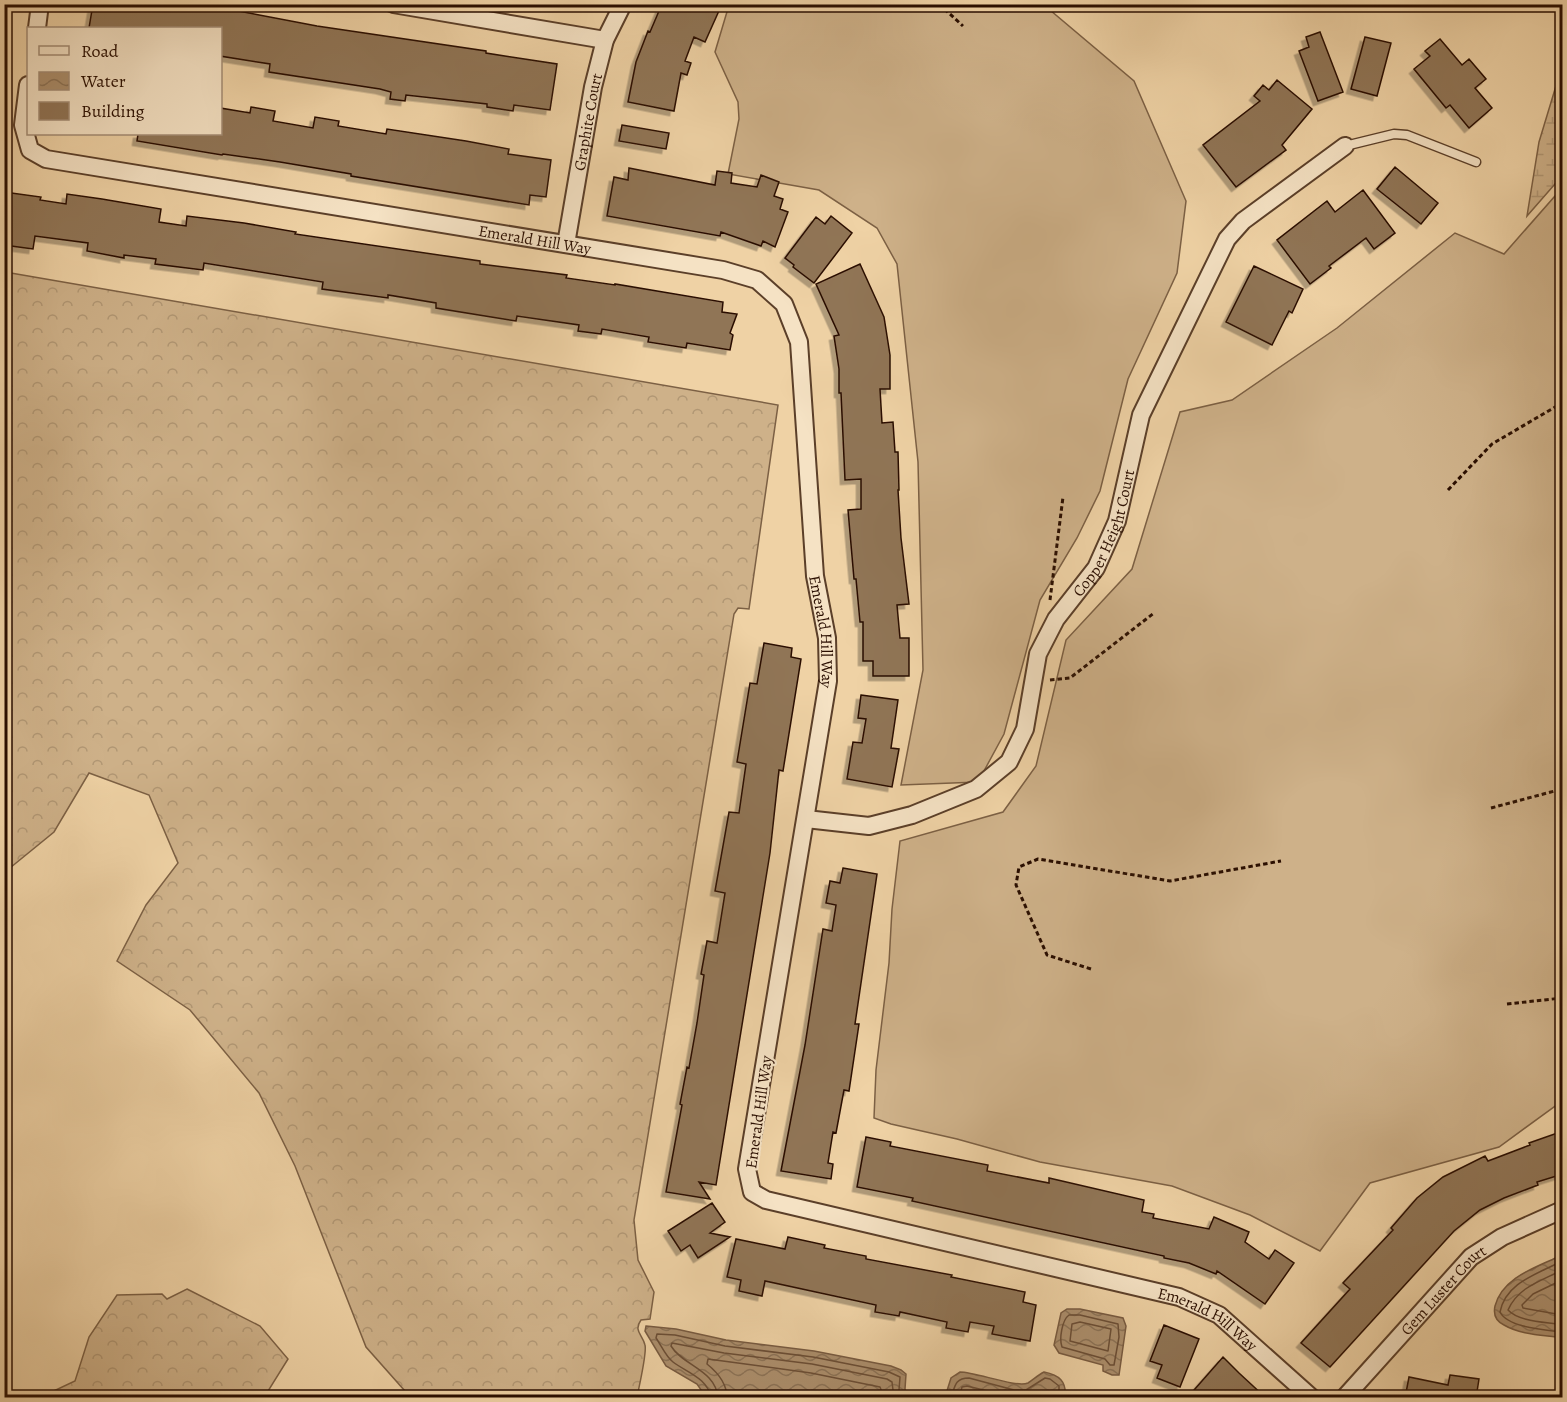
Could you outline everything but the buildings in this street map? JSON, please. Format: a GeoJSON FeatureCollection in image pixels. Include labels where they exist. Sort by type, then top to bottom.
{"type":"FeatureCollection","features":[{"type":"Feature","properties":{"kind":"street"},"geometry":{"type":"LineString","coordinates":[[37,27],[40,4]]}},
{"type":"Feature","properties":{"kind":"street"},"geometry":{"type":"LineString","coordinates":[[393,4],[605,40]]}},
{"type":"Feature","properties":{"kind":"street","name":"Graphite Court"},"geometry":{"type":"LineString","coordinates":[[566,244],[593,87],[605,40],[623,4]]}},
{"type":"Feature","properties":{"kind":"street","name":"Emerald Hill Way"},"geometry":{"type":"LineString","coordinates":[[27,93],[23,125],[30,150],[46,159],[723,270],[757,280],[784,304],[800,342],[815,576],[827,638],[828,681],[747,1169],[752,1192],[766,1200],[1179,1297],[1219,1315],[1312,1398]]}},
{"type":"Feature","properties":{"kind":"street","name":"Copper Height Court"},"geometry":{"type":"LineString","coordinates":[[806,819],[868,826],[912,815],[976,789],[1009,762],[1025,729],[1038,654],[1056,619],[1096,568],[1105,549],[1117,521],[1141,415],[1227,239],[1243,221],[1345,146]]}},
{"type":"Feature","properties":{"kind":"street","name":"Gem Luster Court"},"geometry":{"type":"LineString","coordinates":[[1344,1398],[1471,1257],[1502,1237],[1563,1210]]}},
{"type":"Feature","properties":{"kind":"lane"},"geometry":{"type":"LineString","coordinates":[[1345,146],[1394,134],[1407,135],[1476,162]]}},
{"type":"Feature","properties":{"kind":"path"},"geometry":{"type":"LineString","coordinates":[[939,4],[963,26]]}},
{"type":"Feature","properties":{"kind":"path"},"geometry":{"type":"LineString","coordinates":[[1448,490],[1492,444],[1563,403]]}},
{"type":"Feature","properties":{"kind":"path"},"geometry":{"type":"LineString","coordinates":[[1046,609],[1050,600],[1063,497]]}},
{"type":"Feature","properties":{"kind":"path"},"geometry":{"type":"LineString","coordinates":[[1048,689],[1050,679],[1070,678],[1154,613]]}},
{"type":"Feature","properties":{"kind":"path"},"geometry":{"type":"LineString","coordinates":[[1491,808],[1563,789]]}},
{"type":"Feature","properties":{"kind":"path"},"geometry":{"type":"LineString","coordinates":[[1091,969],[1047,955],[1016,885],[1019,867],[1038,858],[1170,881],[1281,861]]}},
{"type":"Feature","properties":{"kind":"path"},"geometry":{"type":"LineString","coordinates":[[1507,1004],[1563,998]]}},
{"type":"Feature","properties":{"kind":"green space"},"geometry":{"type":"Polygon","coordinates":[[[729,5],[1056,5],[1050,10],[1134,81],[1186,201],[1177,273],[1128,379],[1100,491],[1077,538],[1040,600],[1004,734],[978,782],[901,785],[923,670],[918,462],[897,264],[877,228],[819,190],[728,174],[739,119],[738,102],[715,52],[729,5]]]}},
{"type":"Feature","properties":{"kind":"green space"},"geometry":{"type":"Polygon","coordinates":[[[1562,66],[1562,176],[1527,216],[1539,142],[1562,66]]]}},
{"type":"Feature","properties":{"kind":"green space"},"geometry":{"type":"Polygon","coordinates":[[[1562,188],[1562,1101],[1499,1147],[1370,1183],[1320,1251],[1250,1215],[1172,1186],[1040,1162],[874,1118],[876,1070],[900,841],[1003,812],[1036,766],[1066,640],[1132,569],[1180,412],[1232,400],[1337,328],[1455,233],[1504,254],[1562,188]]]}},
{"type":"Feature","properties":{"kind":"green space"},"geometry":{"type":"Polygon","coordinates":[[[5,272],[778,405],[749,609],[738,608],[734,614],[634,1220],[638,1260],[654,1292],[650,1319],[641,1320],[638,1327],[645,1349],[637,1397],[445,1398],[405,1391],[366,1347],[295,1166],[259,1093],[190,1010],[117,961],[146,905],[178,863],[149,795],[89,773],[54,832],[5,872],[5,272]]]}},
{"type":"Feature","properties":{"kind":"green space"},"geometry":{"type":"Polygon","coordinates":[[[187,1289],[260,1326],[288,1359],[266,1397],[41,1397],[75,1381],[89,1337],[117,1295],[162,1294],[167,1299],[187,1289]]]}},
{"type":"Feature","properties":{"kind":"water"},"geometry":{"type":"Polygon","coordinates":[[[1562,1255],[1562,1338],[1518,1331],[1499,1322],[1494,1312],[1495,1306],[1505,1287],[1532,1268],[1562,1255]]]}},
{"type":"Feature","properties":{"kind":"water"},"geometry":{"type":"Polygon","coordinates":[[[1067,1309],[1080,1309],[1123,1318],[1126,1326],[1119,1375],[1103,1371],[1103,1365],[1059,1353],[1054,1345],[1061,1313],[1067,1309]]]}},
{"type":"Feature","properties":{"kind":"water"},"geometry":{"type":"Polygon","coordinates":[[[646,1326],[676,1329],[726,1340],[814,1351],[891,1366],[906,1374],[905,1389],[909,1397],[706,1397],[697,1384],[666,1366],[645,1331],[646,1326]]]}},
{"type":"Feature","properties":{"kind":"water"},"geometry":{"type":"Polygon","coordinates":[[[960,1372],[1022,1384],[1028,1383],[1044,1372],[1049,1373],[1058,1377],[1063,1383],[1065,1398],[945,1397],[951,1378],[960,1372]]]}}]}
